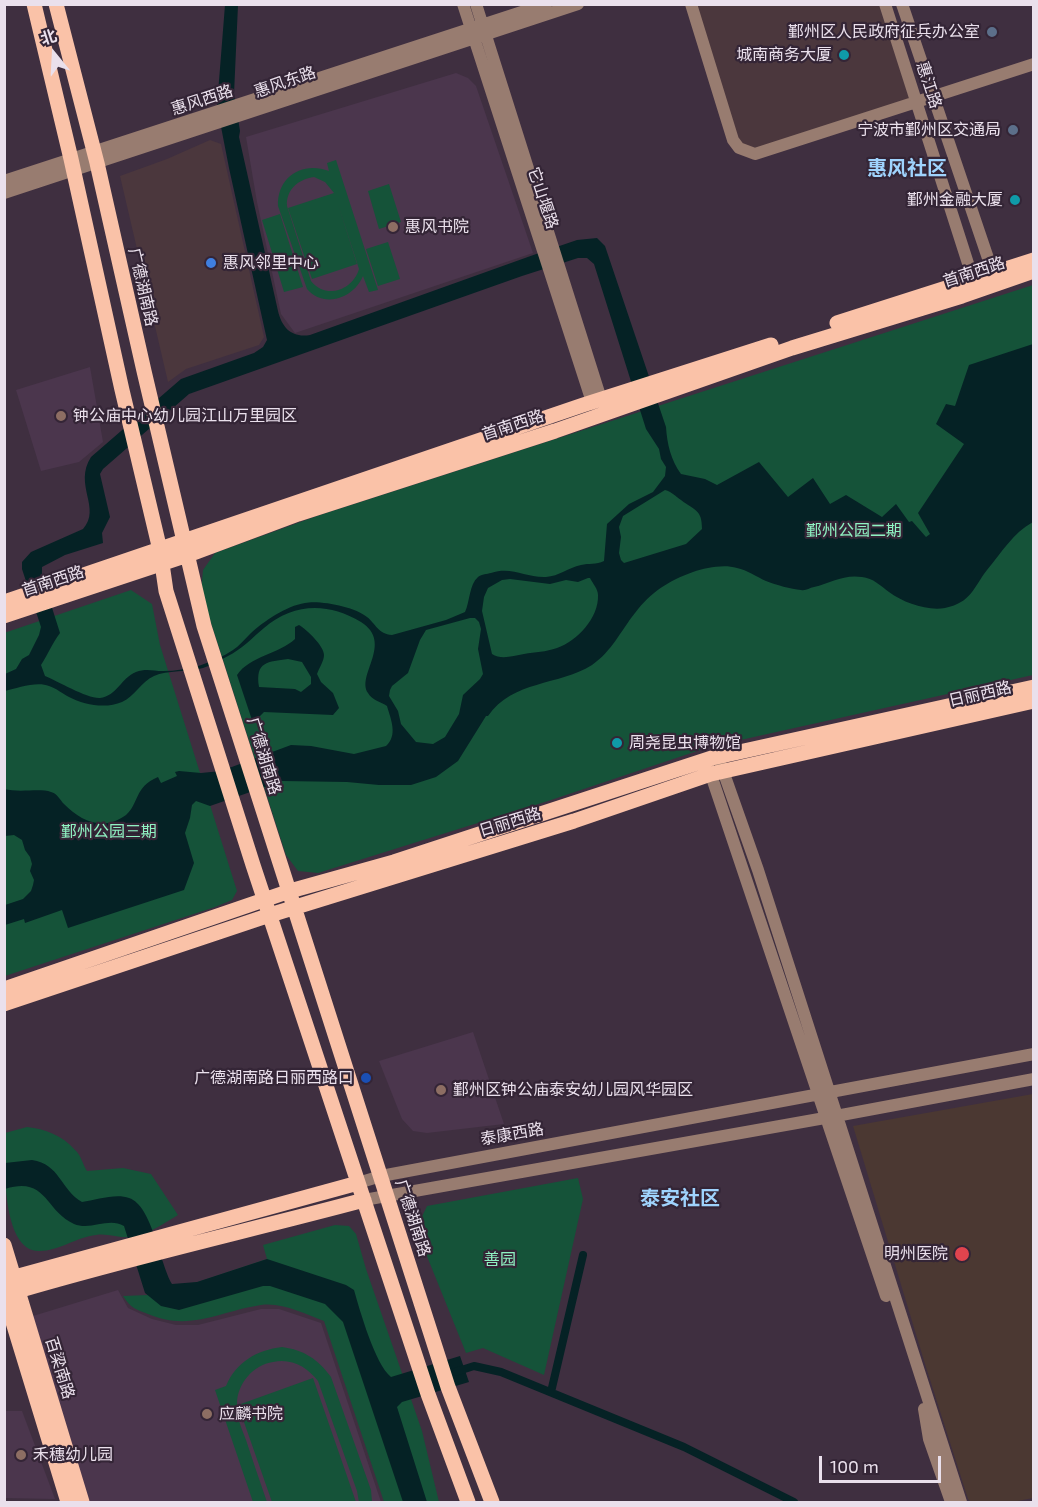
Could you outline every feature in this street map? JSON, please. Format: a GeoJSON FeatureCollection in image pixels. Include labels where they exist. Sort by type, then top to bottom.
{"type":"FeatureCollection","features":[{"type":"Feature","properties":{"kind":"main road"},"geometry":{"type":"LineString","coordinates":[[34,4],[73,165],[161,557],[166,591],[418,1366],[468,1503]]}},
{"type":"Feature","properties":{"kind":"main road","name":"广德湖南路"},"geometry":{"type":"LineString","coordinates":[[56,4],[95,158],[204,626],[448,1387],[492,1503]]}},
{"type":"Feature","properties":{"kind":"main road","name":"首南西路"},"geometry":{"type":"LineString","coordinates":[[4,616],[161,557],[597,401],[1034,260]]}},
{"type":"Feature","properties":{"kind":"main road","name":"首南西路"},"geometry":{"type":"LineString","coordinates":[[186,548],[555,431],[792,348],[962,296],[1034,271]]}},
{"type":"Feature","properties":{"kind":"main road","name":"首南西路"},"geometry":{"type":"LineString","coordinates":[[4,602],[161,557]]}},
{"type":"Feature","properties":{"kind":"main road","name":"日丽西路"},"geometry":{"type":"LineString","coordinates":[[265,899],[715,765],[1034,687]]}},
{"type":"Feature","properties":{"kind":"main road","name":"日丽西路"},"geometry":{"type":"LineString","coordinates":[[4,1004],[270,915],[563,824],[715,765],[1034,701]]}},
{"type":"Feature","properties":{"kind":"main road"},"geometry":{"type":"LineString","coordinates":[[4,989],[265,899]]}},
{"type":"Feature","properties":{"kind":"main road","name":"泰康西路"},"geometry":{"type":"LineString","coordinates":[[8,1288],[358,1184]]}},
{"type":"Feature","properties":{"kind":"main road","name":"泰康西路"},"geometry":{"type":"LineString","coordinates":[[168,1242],[225,1237],[364,1200]]}},
{"type":"Feature","properties":{"kind":"main road","name":"百梁南路"},"geometry":{"type":"LineString","coordinates":[[4,1245],[8,1288],[68,1503]]}},
{"type":"Feature","properties":{"kind":"main road","name":"百梁南路"},"geometry":{"type":"LineString","coordinates":[[8,1288],[82,1503]]}},
{"type":"Feature","properties":{"kind":"street","name":"它山堰路"},"geometry":{"type":"LineString","coordinates":[[463,4],[478,31],[597,401]]}},
{"type":"Feature","properties":{"kind":"street","name":"它山堰路"},"geometry":{"type":"LineString","coordinates":[[476,4],[478,31]]}},
{"type":"Feature","properties":{"kind":"street"},"geometry":{"type":"LineString","coordinates":[[478,31],[546,4]]}},
{"type":"Feature","properties":{"kind":"street","name":"惠风东路"},"geometry":{"type":"LineString","coordinates":[[241,110],[478,31],[578,4]]}},
{"type":"Feature","properties":{"kind":"street"},"geometry":{"type":"LineString","coordinates":[[691,4],[730,131],[739,148],[755,154],[1034,64]]}},
{"type":"Feature","properties":{"kind":"street","name":"惠江路"},"geometry":{"type":"LineString","coordinates":[[885,4],[973,279]]}},
{"type":"Feature","properties":{"kind":"street","name":"惠江路"},"geometry":{"type":"LineString","coordinates":[[902,4],[993,273]]}},
{"type":"Feature","properties":{"kind":"street","name":"惠风西路"},"geometry":{"type":"LineString","coordinates":[[95,158],[241,110]]}},
{"type":"Feature","properties":{"kind":"street"},"geometry":{"type":"LineString","coordinates":[[4,193],[95,158]]}},
{"type":"Feature","properties":{"kind":"street"},"geometry":{"type":"LineString","coordinates":[[4,181],[73,165]]}},
{"type":"Feature","properties":{"kind":"street"},"geometry":{"type":"LineString","coordinates":[[715,765],[961,1503]]}},
{"type":"Feature","properties":{"kind":"street","name":"泰康西路"},"geometry":{"type":"LineString","coordinates":[[358,1184],[381,1176],[1034,1054]]}},
{"type":"Feature","properties":{"kind":"street","name":"泰康西路"},"geometry":{"type":"LineString","coordinates":[[364,1200],[1034,1079]]}},
{"type":"Feature","properties":{"kind":"street"},"geometry":{"type":"LineString","coordinates":[[831,1117],[923,1406],[929,1439],[951,1503]]}},
{"type":"Feature","properties":{"kind":"shaded area"},"geometry":{"type":"Polygon","coordinates":[[[225,5],[238,5],[234,94],[239,137],[278,311],[285,327],[293,333],[310,335],[577,240],[597,238],[605,246],[666,427],[670,452],[681,474],[705,479],[717,485],[759,462],[788,497],[813,478],[830,504],[846,495],[882,517],[896,504],[909,522],[912,521],[926,537],[930,534],[918,513],[964,444],[936,424],[946,404],[955,406],[969,365],[1033,344],[1033,522],[1008,543],[971,594],[961,602],[945,608],[923,607],[909,603],[873,581],[855,576],[803,590],[774,584],[732,567],[720,566],[684,575],[668,583],[647,599],[610,647],[592,665],[579,672],[523,690],[498,704],[486,716],[458,761],[436,777],[411,785],[282,781],[210,806],[196,801],[192,805],[185,833],[194,863],[184,890],[68,928],[62,910],[25,923],[24,919],[5,925],[5,905],[23,899],[31,891],[34,880],[30,871],[32,864],[30,857],[22,840],[14,835],[5,836],[4,789],[41,790],[53,793],[71,810],[85,819],[109,823],[126,815],[145,786],[158,777],[161,783],[177,776],[175,772],[179,771],[201,773],[221,771],[291,745],[311,746],[354,754],[386,746],[392,737],[387,706],[372,697],[366,686],[366,677],[375,649],[370,630],[349,615],[323,609],[311,608],[287,614],[264,628],[242,647],[213,664],[203,668],[154,676],[127,699],[116,704],[102,706],[81,702],[54,688],[39,684],[5,691],[5,674],[16,669],[22,659],[29,655],[41,627],[22,569],[22,562],[31,552],[83,529],[90,513],[85,477],[86,467],[91,457],[181,379],[254,353],[263,347],[267,340],[217,106],[225,5]],[[578,258],[189,394],[100,474],[110,517],[102,533],[103,543],[65,555],[42,567],[42,576],[60,633],[41,665],[45,676],[80,693],[95,698],[106,697],[136,672],[182,670],[217,659],[235,648],[269,619],[298,605],[311,602],[346,607],[362,613],[380,631],[392,635],[446,620],[465,612],[473,584],[481,575],[512,571],[546,577],[581,565],[604,561],[607,524],[629,504],[653,492],[665,476],[666,467],[659,449],[646,429],[594,264],[587,258],[578,258]],[[665,490],[623,516],[619,527],[621,537],[619,553],[624,563],[686,544],[702,529],[701,518],[697,511],[665,490]],[[590,578],[578,582],[566,580],[550,584],[510,579],[502,580],[488,588],[482,611],[492,654],[507,657],[549,650],[572,640],[591,620],[598,595],[590,578]],[[470,618],[426,630],[408,673],[392,686],[389,696],[398,711],[401,724],[416,742],[433,744],[445,737],[459,714],[463,695],[483,674],[478,649],[481,629],[475,618],[470,618]]]}},
{"type":"Feature","properties":{"kind":"shaded area"},"geometry":{"type":"Polygon","coordinates":[[[694,5],[879,5],[910,100],[757,150],[741,146],[694,5]]]}},
{"type":"Feature","properties":{"kind":"shaded area","name":"惠风书院"},"geometry":{"type":"Polygon","coordinates":[[[456,73],[468,78],[476,86],[533,253],[295,333],[281,314],[257,202],[246,137],[456,73]]]}},
{"type":"Feature","properties":{"kind":"shaded area"},"geometry":{"type":"Polygon","coordinates":[[[210,140],[221,144],[264,337],[259,345],[186,369],[168,382],[120,176],[210,140]]]}},
{"type":"Feature","properties":{"kind":"shaded area","name":"钟公庙中心幼儿园江山万里园区"},"geometry":{"type":"Polygon","coordinates":[[[90,367],[103,442],[79,462],[41,471],[16,390],[90,367]]]}},
{"type":"Feature","properties":{"kind":"shaded area"},"geometry":{"type":"Polygon","coordinates":[[[299,625],[302,627],[321,647],[324,657],[317,674],[321,682],[333,693],[339,708],[333,715],[264,712],[253,723],[237,675],[249,663],[295,639],[295,627],[299,625]],[[288,659],[264,664],[259,672],[259,687],[295,689],[301,692],[311,684],[311,677],[302,662],[288,659]]]}},
{"type":"Feature","properties":{"kind":"shaded area","name":"鄞州区钟公庙泰安幼儿园风华园区"},"geometry":{"type":"Polygon","coordinates":[[[473,1032],[504,1124],[427,1133],[413,1131],[402,1119],[379,1061],[473,1032]]]}},
{"type":"Feature","properties":{"kind":"shaded area","name":"明州医院"},"geometry":{"type":"Polygon","coordinates":[[[1033,1094],[1033,1498],[1013,1502],[971,1502],[968,1499],[925,1364],[853,1126],[1033,1094]]]}},
{"type":"Feature","properties":{"kind":"shaded area"},"geometry":{"type":"Polygon","coordinates":[[[32,1160],[49,1166],[69,1191],[82,1202],[118,1196],[129,1198],[137,1203],[150,1223],[172,1284],[197,1282],[267,1259],[346,1285],[354,1290],[379,1361],[391,1377],[460,1356],[469,1382],[402,1402],[397,1407],[427,1502],[403,1502],[343,1322],[325,1304],[270,1286],[263,1286],[179,1310],[161,1306],[145,1293],[124,1226],[112,1223],[80,1226],[64,1218],[44,1196],[29,1187],[19,1186],[5,1189],[5,1163],[32,1160]]]}},
{"type":"Feature","properties":{"kind":"shaded area","name":"应麟书院"},"geometry":{"type":"Polygon","coordinates":[[[118,1290],[128,1308],[152,1319],[176,1325],[198,1325],[261,1309],[279,1309],[321,1323],[381,1502],[89,1502],[33,1316],[118,1290]]]}},
{"type":"Feature","properties":{"kind":"shaded area","name":"禾穗幼儿园"},"geometry":{"type":"Polygon","coordinates":[[[5,1411],[22,1411],[55,1499],[5,1498],[5,1411]]]}},
{"type":"Feature","properties":{"kind":"green space"},"geometry":{"type":"Polygon","coordinates":[[[336,160],[378,290],[369,292],[363,276],[353,290],[338,298],[322,298],[307,289],[278,206],[279,196],[282,187],[293,174],[310,168],[329,171],[327,163],[336,160]],[[314,177],[298,183],[291,190],[287,206],[311,281],[317,287],[331,291],[345,287],[356,276],[359,269],[337,201],[357,264],[312,279],[288,208],[334,193],[325,182],[314,177]]]}},
{"type":"Feature","properties":{"kind":"green space"},"geometry":{"type":"Polygon","coordinates":[[[389,184],[401,222],[379,229],[368,191],[389,184]]]}},
{"type":"Feature","properties":{"kind":"green space"},"geometry":{"type":"Polygon","coordinates":[[[280,214],[303,287],[284,292],[262,220],[280,214]]]}},
{"type":"Feature","properties":{"kind":"green space"},"geometry":{"type":"Polygon","coordinates":[[[388,242],[400,279],[378,286],[366,249],[388,242]]]}},
{"type":"Feature","properties":{"kind":"green space","name":"鄞州公园二期"},"geometry":{"type":"Polygon","coordinates":[[[1033,285],[1033,675],[709,747],[548,801],[318,873],[298,871],[286,855],[201,592],[203,570],[215,553],[317,516],[1033,285]]]}},
{"type":"Feature","properties":{"kind":"green space","name":"鄞州公园三期"},"geometry":{"type":"Polygon","coordinates":[[[131,590],[152,604],[160,645],[237,891],[232,900],[215,907],[5,976],[4,633],[131,590]]]}},
{"type":"Feature","properties":{"kind":"green space"},"geometry":{"type":"Polygon","coordinates":[[[27,1127],[47,1131],[65,1140],[77,1152],[87,1171],[123,1168],[151,1174],[178,1215],[154,1229],[135,1236],[96,1235],[39,1251],[26,1247],[17,1236],[7,1201],[5,1133],[27,1127]]]}},
{"type":"Feature","properties":{"kind":"green space","name":"善园"},"geometry":{"type":"Polygon","coordinates":[[[578,1178],[583,1199],[544,1375],[483,1348],[466,1353],[416,1229],[427,1206],[578,1178]]]}},
{"type":"Feature","properties":{"kind":"green space"},"geometry":{"type":"Polygon","coordinates":[[[335,1225],[349,1226],[356,1234],[422,1431],[439,1502],[384,1502],[324,1321],[293,1309],[277,1305],[261,1305],[191,1321],[178,1321],[163,1319],[140,1311],[131,1306],[123,1296],[148,1295],[198,1282],[267,1259],[263,1245],[335,1225]]]}},
{"type":"Feature","properties":{"kind":"green space"},"geometry":{"type":"Polygon","coordinates":[[[282,1347],[310,1356],[331,1377],[371,1490],[372,1502],[359,1502],[318,1381],[298,1365],[280,1361],[266,1364],[253,1371],[243,1383],[238,1397],[238,1418],[267,1502],[253,1502],[215,1390],[226,1386],[235,1370],[248,1359],[264,1351],[282,1347]]]}},
{"type":"Feature","properties":{"kind":"green space"},"geometry":{"type":"Polygon","coordinates":[[[313,1378],[356,1502],[272,1502],[238,1405],[313,1378]]]}},
{"type":"Feature","properties":{"kind":"waterway"},"geometry":{"type":"LineString","coordinates":[[551,1392],[583,1255]]}},
{"type":"Feature","properties":{"kind":"waterway"},"geometry":{"type":"LineString","coordinates":[[455,1372],[474,1366],[501,1372],[684,1447],[794,1502]]}},
{"type":"Feature","properties":{"kind":"place","name":"鄞州区人民政府征兵办公室"},"geometry":{"type":"Point","coordinates":[992,32]}},
{"type":"Feature","properties":{"kind":"place","name":"城南商务大厦"},"geometry":{"type":"Point","coordinates":[844,55]}},
{"type":"Feature","properties":{"kind":"place","name":"宁波市鄞州区交通局"},"geometry":{"type":"Point","coordinates":[1013,130]}},
{"type":"Feature","properties":{"kind":"place","name":"鄞州金融大厦"},"geometry":{"type":"Point","coordinates":[1015,200]}},
{"type":"Feature","properties":{"kind":"place","name":"惠风书院"},"geometry":{"type":"Point","coordinates":[393,227]}},
{"type":"Feature","properties":{"kind":"place","name":"惠风邻里中心"},"geometry":{"type":"Point","coordinates":[211,263]}},
{"type":"Feature","properties":{"kind":"place","name":"钟公庙中心幼儿园江山万里园区"},"geometry":{"type":"Point","coordinates":[61,416]}},
{"type":"Feature","properties":{"kind":"place","name":"周尧昆虫博物馆"},"geometry":{"type":"Point","coordinates":[617,743]}},
{"type":"Feature","properties":{"kind":"place","name":"广德湖南路日丽西路口"},"geometry":{"type":"Point","coordinates":[366,1078]}},
{"type":"Feature","properties":{"kind":"place","name":"鄞州区钟公庙泰安幼儿园风华园区"},"geometry":{"type":"Point","coordinates":[441,1090]}},
{"type":"Feature","properties":{"kind":"place","name":"明州医院"},"geometry":{"type":"Point","coordinates":[962,1254]}},
{"type":"Feature","properties":{"kind":"place","name":"应麟书院"},"geometry":{"type":"Point","coordinates":[207,1414]}},
{"type":"Feature","properties":{"kind":"place","name":"禾穗幼儿园"},"geometry":{"type":"Point","coordinates":[21,1455]}},
{"type":"Feature","properties":{"kind":"district","name":"惠风社区"},"geometry":{"type":"Point","coordinates":[907,168]}},
{"type":"Feature","properties":{"kind":"district","name":"泰安社区"},"geometry":{"type":"Point","coordinates":[680,1198]}}]}
